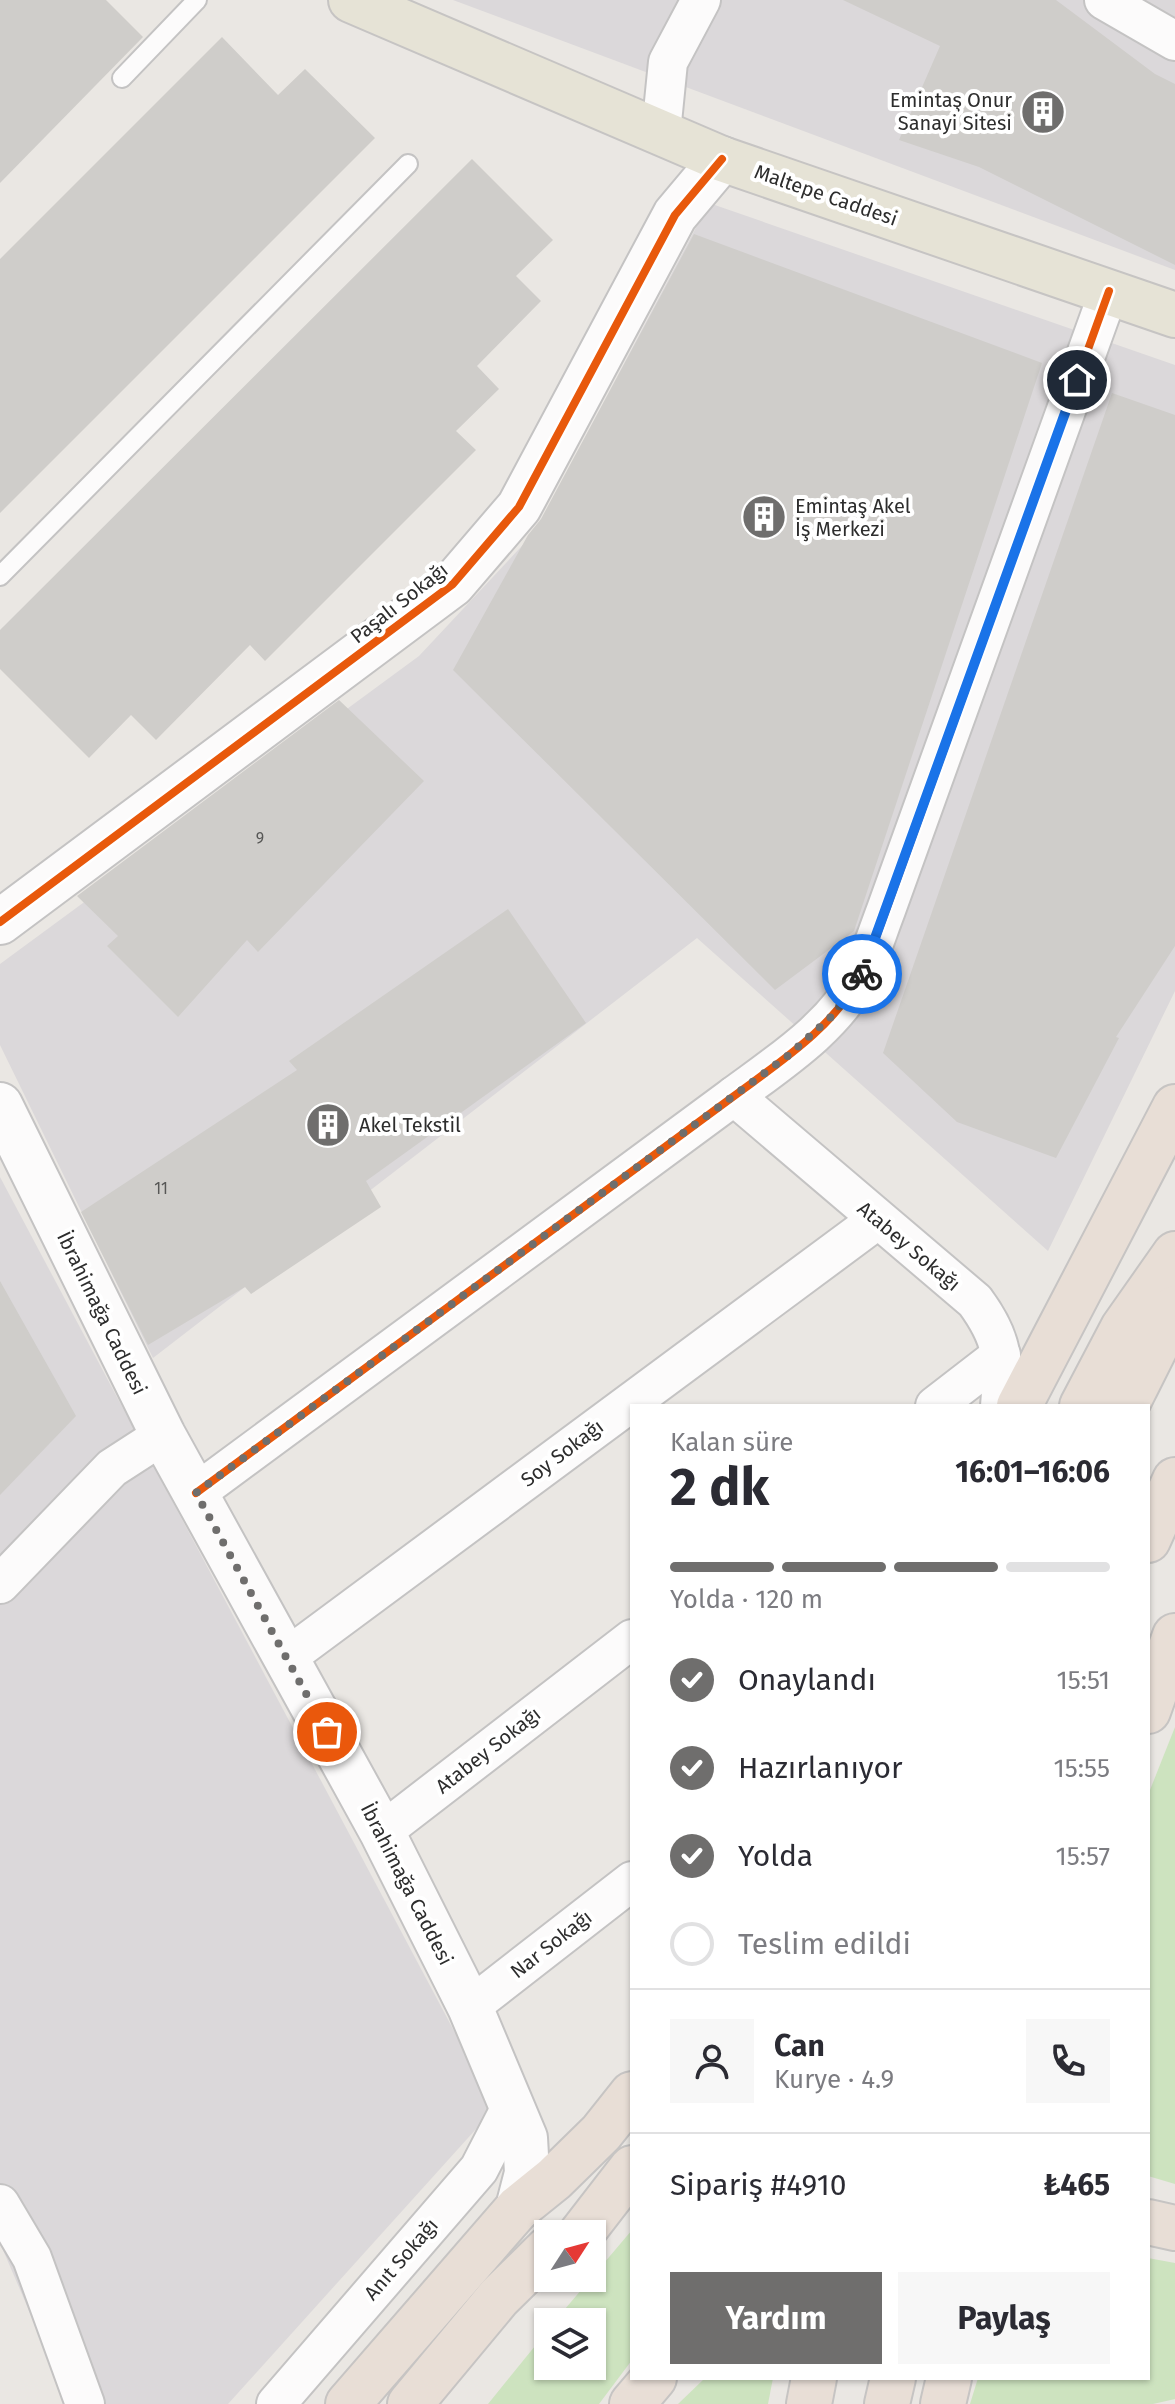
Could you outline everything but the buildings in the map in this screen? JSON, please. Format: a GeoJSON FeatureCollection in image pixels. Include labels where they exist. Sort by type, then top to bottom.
{"type":"FeatureCollection","features":[{"type":"Feature","properties":{"kind":"highway"},"geometry":{"type":"LineString","coordinates":[[1020,1404],[1175,1107]]}},
{"type":"Feature","properties":{"kind":"highway"},"geometry":{"type":"LineString","coordinates":[[1083,1404],[1123,1328],[1175,1254]]}},
{"type":"Feature","properties":{"kind":"highway"},"geometry":{"type":"LineString","coordinates":[[1127,1404],[1175,1308]]}},
{"type":"Feature","properties":{"kind":"highway"},"geometry":{"type":"LineString","coordinates":[[1150,1536],[1175,1480]]}},
{"type":"Feature","properties":{"kind":"highway"},"geometry":{"type":"LineString","coordinates":[[1150,1705],[1175,1636]]}},
{"type":"Feature","properties":{"kind":"highway"},"geometry":{"type":"LineString","coordinates":[[348,2404],[518,2208],[554,2179],[601,2133],[630,2097]]}},
{"type":"Feature","properties":{"kind":"highway"},"geometry":{"type":"LineString","coordinates":[[591,2220],[630,2171]]}},
{"type":"Feature","properties":{"kind":"highway"},"geometry":{"type":"LineString","coordinates":[[1150,2222],[1175,2228]]}},
{"type":"Feature","properties":{"kind":"highway"},"geometry":{"type":"LineString","coordinates":[[410,2404],[499,2297],[534,2263]]}},
{"type":"Feature","properties":{"kind":"highway"},"geometry":{"type":"LineString","coordinates":[[448,2404],[536,2292]]}},
{"type":"Feature","properties":{"kind":"highway"},"geometry":{"type":"LineString","coordinates":[[632,2404],[652,2380]]}},
{"type":"Feature","properties":{"kind":"highway"},"geometry":{"type":"LineString","coordinates":[[809,2404],[814,2380]]}},
{"type":"Feature","properties":{"kind":"highway"},"geometry":{"type":"LineString","coordinates":[[887,2404],[893,2380]]}},
{"type":"Feature","properties":{"kind":"highway"},"geometry":{"type":"LineString","coordinates":[[943,2404],[949,2380]]}},
{"type":"Feature","properties":{"kind":"main road","name":"Maltepe Caddesi"},"geometry":{"type":"LineString","coordinates":[[351,0],[722,159],[1175,315]]}},
{"type":"Feature","properties":{"kind":"main road","name":"Paşalı Sokağı"},"geometry":{"type":"LineString","coordinates":[[0,922],[453,584],[519,507],[675,215],[722,159]]}},
{"type":"Feature","properties":{"kind":"main road","name":"İbrahimağa Caddesi"},"geometry":{"type":"LineString","coordinates":[[6,1131],[163,1435],[382,1832],[470,2007],[525,2138],[527,2173],[518,2208]]}},
{"type":"Feature","properties":{"kind":"street"},"geometry":{"type":"LineString","coordinates":[[661,132],[668,62],[701,0]]}},
{"type":"Feature","properties":{"kind":"street"},"geometry":{"type":"LineString","coordinates":[[1104,0],[1175,41]]}},
{"type":"Feature","properties":{"kind":"street"},"geometry":{"type":"LineString","coordinates":[[196,1493],[789,1055],[833,1015],[861,975],[1109,291]]}},
{"type":"Feature","properties":{"kind":"street","name":"Atabey Sokağı"},"geometry":{"type":"LineString","coordinates":[[734,1096],[975,1301],[995,1328],[1001,1355]]}},
{"type":"Feature","properties":{"kind":"street","name":"Soy Sokağı"},"geometry":{"type":"LineString","coordinates":[[286,1658],[877,1220]]}},
{"type":"Feature","properties":{"kind":"street"},"geometry":{"type":"LineString","coordinates":[[938,1404],[1001,1355]]}},
{"type":"Feature","properties":{"kind":"street"},"geometry":{"type":"LineString","coordinates":[[1000,1404],[1001,1355]]}},
{"type":"Feature","properties":{"kind":"street"},"geometry":{"type":"LineString","coordinates":[[0,1584],[112,1468],[163,1435]]}},
{"type":"Feature","properties":{"kind":"street","name":"Atabey Sokağı"},"geometry":{"type":"LineString","coordinates":[[382,1832],[630,1641]]}},
{"type":"Feature","properties":{"kind":"street","name":"Nar Sokağı"},"geometry":{"type":"LineString","coordinates":[[470,2007],[630,1883]]}},
{"type":"Feature","properties":{"kind":"street","name":"Anıt Sokağı"},"geometry":{"type":"LineString","coordinates":[[276,2404],[479,2169],[512,2105]]}},
{"type":"Feature","properties":{"kind":"street"},"geometry":{"type":"LineString","coordinates":[[0,2204],[32,2258],[85,2404]]}},
{"type":"Feature","properties":{"kind":"lane"},"geometry":{"type":"LineString","coordinates":[[122,78],[197,0]]}},
{"type":"Feature","properties":{"kind":"lane"},"geometry":{"type":"LineString","coordinates":[[0,576],[408,164]]}},
{"type":"Feature","properties":{"kind":"shaded area"},"geometry":{"type":"Polygon","coordinates":[[[453,0],[1175,0],[1175,270],[453,0]]]}},
{"type":"Feature","properties":{"kind":"shaded area"},"geometry":{"type":"Polygon","coordinates":[[[709,203],[1175,365],[1175,991],[1048,1251],[697,938],[153,1358],[0,1045],[0,964],[419,656],[535,532],[709,203]]]}},
{"type":"Feature","properties":{"kind":"shaded area"},"geometry":{"type":"Polygon","coordinates":[[[0,1177],[495,2108],[228,2404],[69,2404],[0,2243],[0,1177]]]}},
{"type":"Feature","properties":{"kind":"green space"},"geometry":{"type":"Polygon","coordinates":[[[1175,1727],[1175,2184],[1150,2177],[1150,1790],[1175,1727]]]}},
{"type":"Feature","properties":{"kind":"green space"},"geometry":{"type":"Polygon","coordinates":[[[630,2232],[630,2363],[599,2404],[488,2404],[534,2347],[534,2380],[606,2380],[606,2308],[566,2308],[579,2292],[606,2292],[606,2261],[630,2232]]]}},
{"type":"Feature","properties":{"kind":"green space"},"geometry":{"type":"Polygon","coordinates":[[[1150,2258],[1175,2263],[1175,2399],[1153,2404],[970,2404],[977,2380],[1150,2380],[1150,2258]]]}},
{"type":"Feature","properties":{"kind":"green space"},"geometry":{"type":"Polygon","coordinates":[[[703,2380],[773,2380],[768,2404],[678,2404],[703,2380]]]}},
{"type":"Feature","properties":{"kind":"cycle path"},"geometry":{"type":"LineString","coordinates":[[0,922],[453,584],[519,507],[675,215],[722,159]]}},
{"type":"Feature","properties":{"kind":"cycle path"},"geometry":{"type":"LineString","coordinates":[[196,1493],[770,1070],[806,1042],[838,1010],[862,973],[871,950],[1109,291]]}},
{"type":"Feature","properties":{"kind":"way so far"},"geometry":{"type":"LineString","coordinates":[[327,1732],[196,1493],[789,1055],[833,1015],[862,974]]}},
{"type":"Feature","properties":{"kind":"place","name":"Emintaş Onur Sanayi Sitesi"},"geometry":{"type":"Point","coordinates":[1043,112]}},
{"type":"Feature","properties":{"kind":"place","name":"Emintaş Akel İş Merkezi"},"geometry":{"type":"Point","coordinates":[764,517]}},
{"type":"Feature","properties":{"kind":"place","name":"Akel Tekstil"},"geometry":{"type":"Point","coordinates":[328,1125]}},
{"type":"Feature","properties":{"kind":"route"},"geometry":{"type":"LineString","coordinates":[[862,974],[1077,380]]}}]}
